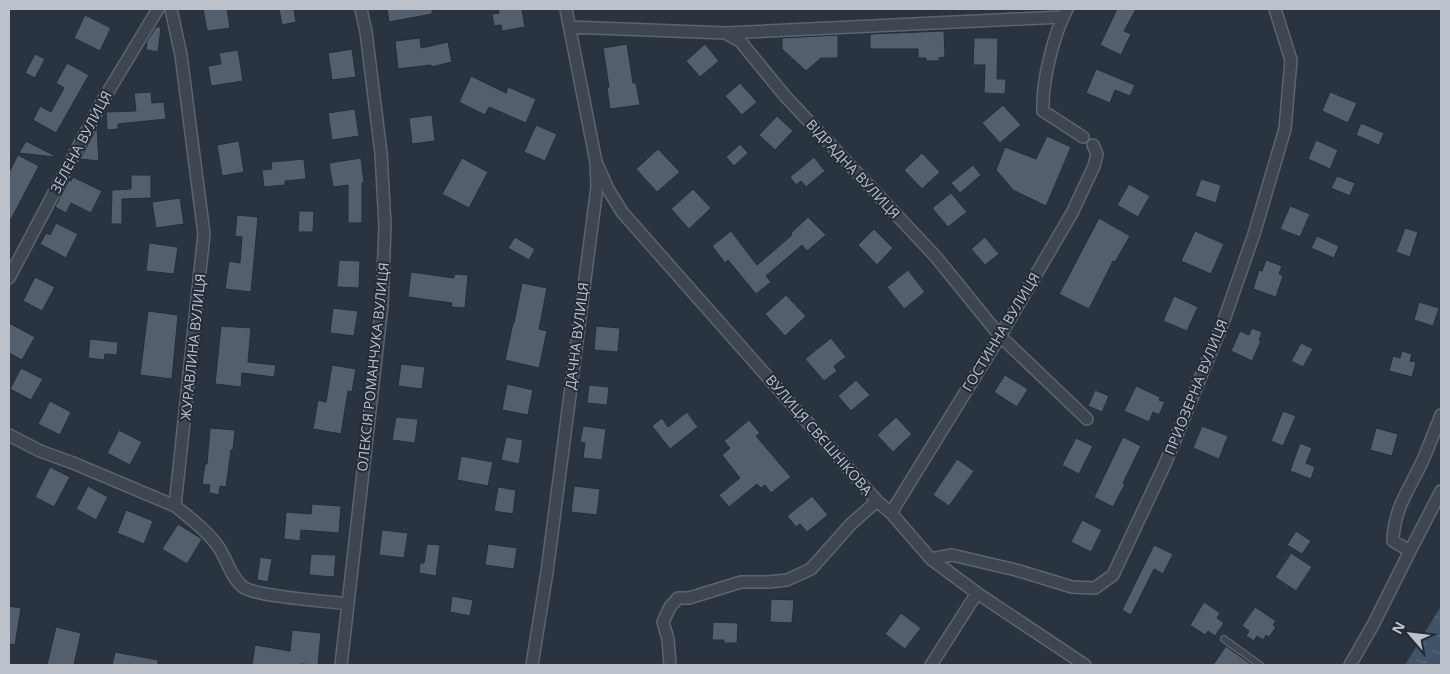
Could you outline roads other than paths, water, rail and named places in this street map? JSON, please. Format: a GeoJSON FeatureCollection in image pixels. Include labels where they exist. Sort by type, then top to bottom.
{"type":"FeatureCollection","features":[{"type":"Feature","properties":{"kind":"street","name":"ЗЕЛЕНА ВУЛИЦЯ"},"geometry":{"type":"LineString","coordinates":[[9,278],[103,100],[158,9]]}},
{"type":"Feature","properties":{"kind":"street","name":"ЖУРАВЛИНА ВУЛИЦЯ"},"geometry":{"type":"LineString","coordinates":[[171,9],[182,55],[204,234],[175,506]]}},
{"type":"Feature","properties":{"kind":"street","name":"ОЛЕКСІЯ РОМАНЧУКА ВУЛИЦЯ"},"geometry":{"type":"LineString","coordinates":[[341,665],[382,305],[385,226],[381,153],[366,32],[361,9]]}},
{"type":"Feature","properties":{"kind":"street","name":"ДАЧНА ВУЛИЦЯ"},"geometry":{"type":"LineString","coordinates":[[532,665],[547,572],[597,187],[596,162],[566,9]]}},
{"type":"Feature","properties":{"kind":"street","name":"ПРИОЗЕРНА ВУЛИЦЯ"},"geometry":{"type":"LineString","coordinates":[[931,559],[952,555],[1016,570],[1072,587],[1095,588],[1113,575],[1165,464],[1224,320],[1254,234],[1285,129],[1291,60],[1275,9]]}},
{"type":"Feature","properties":{"kind":"street"},"geometry":{"type":"LineString","coordinates":[[570,27],[725,33],[1065,13],[1045,81],[1043,112],[1083,137]]}},
{"type":"Feature","properties":{"kind":"street","name":"ВІДРАДНА ВУЛИЦЯ"},"geometry":{"type":"LineString","coordinates":[[725,33],[740,41],[785,96],[936,257],[1000,336],[1087,419]]}},
{"type":"Feature","properties":{"kind":"street","name":"ГОСТИННА ВУЛИЦЯ"},"geometry":{"type":"LineString","coordinates":[[891,513],[1000,336],[1080,198],[1094,166],[1097,154],[1093,145]]}},
{"type":"Feature","properties":{"kind":"street","name":"ВУЛИЦЯ СВЄШНІКОВА"},"geometry":{"type":"LineString","coordinates":[[596,162],[608,189],[622,212],[877,501],[891,513],[931,559],[977,594],[1085,665]]}},
{"type":"Feature","properties":{"kind":"street"},"geometry":{"type":"LineString","coordinates":[[1410,551],[1393,541],[1393,530],[1400,503],[1422,462],[1441,415]]}},
{"type":"Feature","properties":{"kind":"street"},"geometry":{"type":"LineString","coordinates":[[9,435],[40,451],[175,506],[200,526],[218,546],[235,579],[244,588],[263,593],[348,604]]}},
{"type":"Feature","properties":{"kind":"street"},"geometry":{"type":"LineString","coordinates":[[1350,665],[1373,625],[1441,491]]}},
{"type":"Feature","properties":{"kind":"street"},"geometry":{"type":"LineString","coordinates":[[670,665],[668,639],[663,622],[670,607],[678,598],[689,598],[742,582],[786,580],[811,569],[851,524],[877,501]]}},
{"type":"Feature","properties":{"kind":"street"},"geometry":{"type":"LineString","coordinates":[[931,665],[977,594]]}},
{"type":"Feature","properties":{"kind":"lane"},"geometry":{"type":"LineString","coordinates":[[1224,639],[1260,665]]}},
{"type":"Feature","properties":{"kind":"water"},"geometry":{"type":"Polygon","coordinates":[[[1441,606],[1441,665],[1405,665],[1441,606]]]}}]}
